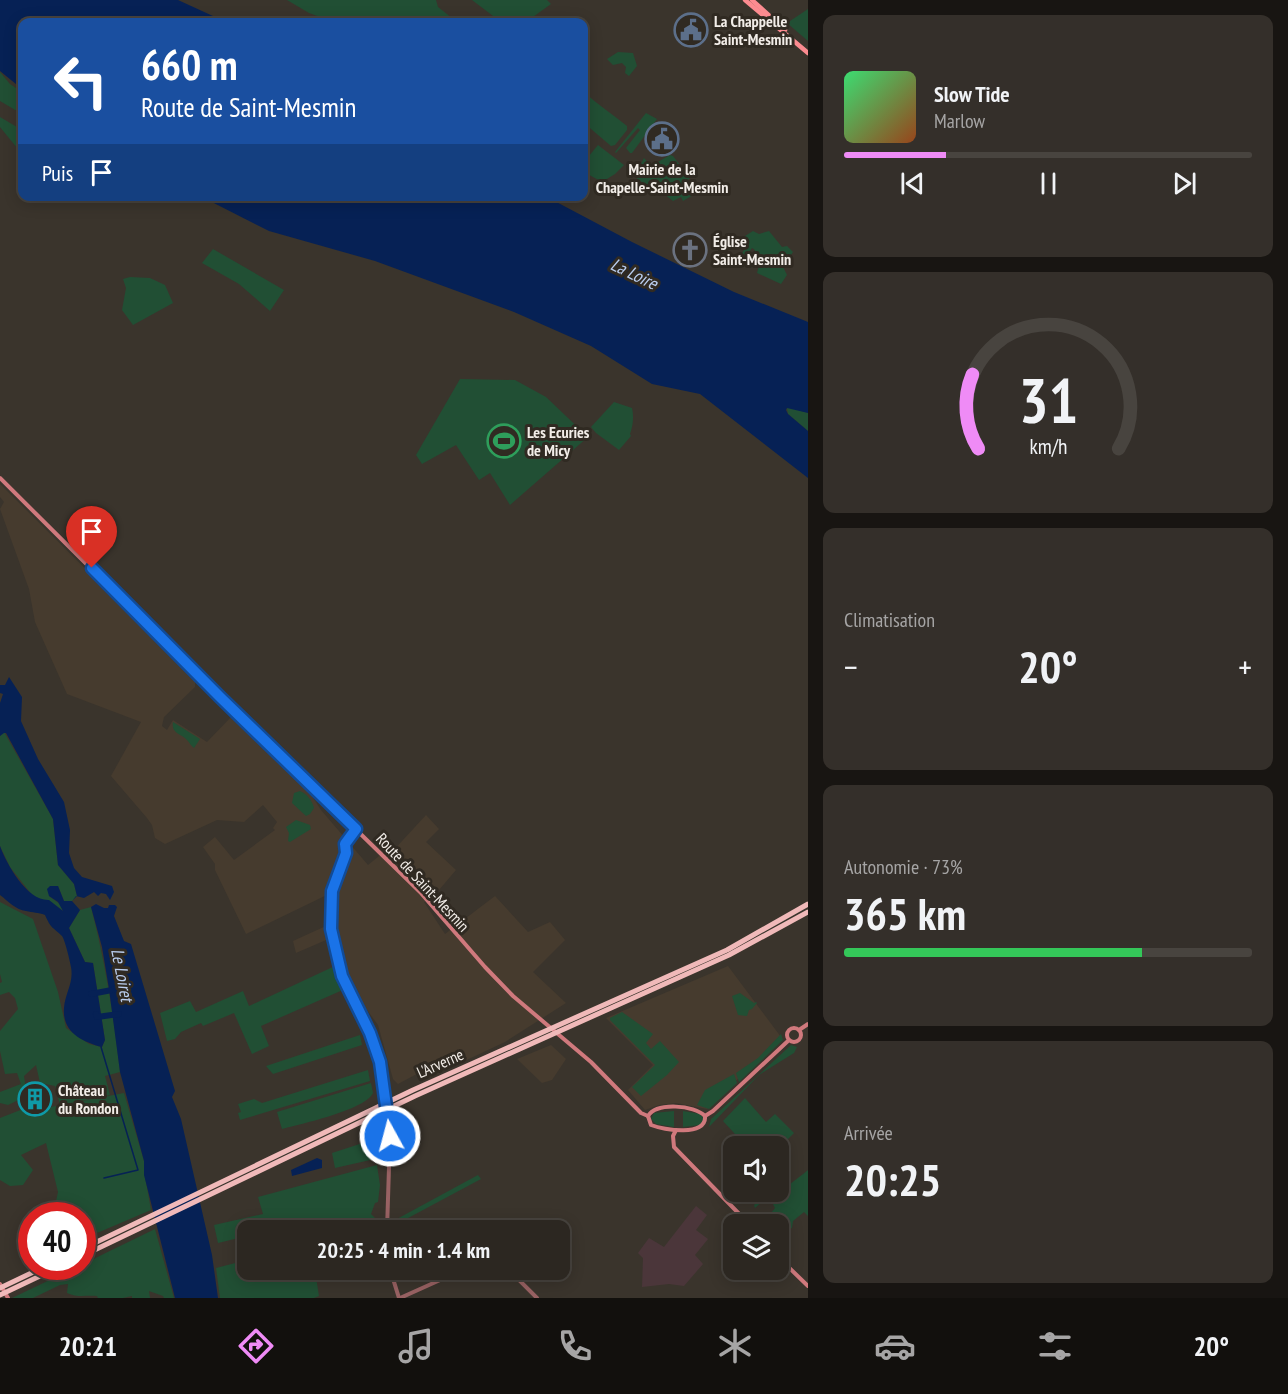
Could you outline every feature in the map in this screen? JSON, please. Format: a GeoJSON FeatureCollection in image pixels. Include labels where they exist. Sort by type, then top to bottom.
{"type":"FeatureCollection","features":[{"type":"Feature","properties":{"kind":"highway","name":"L'Arverne"},"geometry":{"type":"LineString","coordinates":[[212,1191],[412,1090],[696,964],[774,925],[808,904]]}},
{"type":"Feature","properties":{"kind":"highway","name":"L'Arverne"},"geometry":{"type":"LineString","coordinates":[[96,1243],[144,1223],[415,1096],[729,956],[808,912]]}},
{"type":"Feature","properties":{"kind":"highway","name":"L'Arverne"},"geometry":{"type":"LineString","coordinates":[[96,1249],[144,1223]]}},
{"type":"Feature","properties":{"kind":"highway"},"geometry":{"type":"LineString","coordinates":[[0,1286],[18,1278]]}},
{"type":"Feature","properties":{"kind":"highway"},"geometry":{"type":"LineString","coordinates":[[0,1295],[32,1280]]}},
{"type":"Feature","properties":{"kind":"main road"},"geometry":{"type":"LineString","coordinates":[[745,0],[808,51]]}},
{"type":"Feature","properties":{"kind":"main road"},"geometry":{"type":"LineString","coordinates":[[752,0],[808,51]]}},
{"type":"Feature","properties":{"kind":"main road","name":"Route de Saint-Mesmin"},"geometry":{"type":"LineString","coordinates":[[0,478],[420,892],[485,968],[518,1001],[591,1062],[641,1113],[648,1116],[651,1125],[670,1130]]}},
{"type":"Feature","properties":{"kind":"main road"},"geometry":{"type":"LineString","coordinates":[[799,1030],[808,1024]]}},
{"type":"Feature","properties":{"kind":"main road"},"geometry":{"type":"LineString","coordinates":[[789,1040],[788,1030],[793,1028],[799,1030]]}},
{"type":"Feature","properties":{"kind":"main road"},"geometry":{"type":"LineString","coordinates":[[789,1040],[794,1042],[799,1040],[801,1036],[799,1030]]}},
{"type":"Feature","properties":{"kind":"main road"},"geometry":{"type":"LineString","coordinates":[[705,1116],[789,1040]]}},
{"type":"Feature","properties":{"kind":"main road"},"geometry":{"type":"LineString","coordinates":[[648,1116],[654,1110],[674,1108],[695,1110],[705,1116],[706,1122],[702,1126],[670,1130]]}},
{"type":"Feature","properties":{"kind":"main road"},"geometry":{"type":"LineString","coordinates":[[670,1130],[674,1136]]}},
{"type":"Feature","properties":{"kind":"main road"},"geometry":{"type":"LineString","coordinates":[[676,1130],[674,1147],[739,1214]]}},
{"type":"Feature","properties":{"kind":"main road"},"geometry":{"type":"LineString","coordinates":[[789,1266],[808,1286]]}},
{"type":"Feature","properties":{"kind":"main road"},"geometry":{"type":"LineString","coordinates":[[0,1286],[8,1298]]}},
{"type":"Feature","properties":{"kind":"street"},"geometry":{"type":"LineString","coordinates":[[356,829],[345,844],[346,853],[332,891],[331,929],[342,976],[367,1025],[377,1051],[385,1092],[391,1159],[388,1220]]}},
{"type":"Feature","properties":{"kind":"street"},"geometry":{"type":"LineString","coordinates":[[394,1280],[400,1298],[440,1280]]}},
{"type":"Feature","properties":{"kind":"street"},"geometry":{"type":"LineString","coordinates":[[519,1280],[537,1298]]}},
{"type":"Feature","properties":{"kind":"shaded area"},"geometry":{"type":"Polygon","coordinates":[[[0,484],[195,681],[195,687],[164,717],[162,726],[167,730],[173,720],[207,742],[232,716],[310,793],[321,810],[368,865],[384,852],[391,853],[426,815],[439,829],[426,842],[456,870],[433,897],[424,902],[445,934],[495,896],[528,932],[550,922],[565,940],[533,972],[566,1003],[505,1042],[458,1064],[451,1059],[445,1059],[398,1084],[393,1079],[378,1025],[344,977],[333,937],[296,953],[293,941],[328,925],[333,925],[333,892],[246,934],[215,870],[215,864],[203,847],[215,837],[234,860],[275,830],[273,828],[277,822],[263,805],[244,822],[217,820],[165,844],[155,838],[152,825],[111,776],[141,722],[67,694],[35,622],[29,589],[0,509],[4,502],[0,497],[0,484]]]}},
{"type":"Feature","properties":{"kind":"shaded area"},"geometry":{"type":"Polygon","coordinates":[[[728,966],[781,1037],[707,1109],[676,1103],[645,1110],[628,1090],[653,1065],[606,1018],[728,966]]]}},
{"type":"Feature","properties":{"kind":"shaded area"},"geometry":{"type":"Polygon","coordinates":[[[551,1045],[566,1059],[552,1080],[542,1083],[517,1059],[551,1045]]]}},
{"type":"Feature","properties":{"kind":"shaded area"},"geometry":{"type":"Polygon","coordinates":[[[696,1206],[707,1215],[696,1230],[708,1239],[695,1255],[703,1264],[684,1286],[669,1284],[642,1287],[643,1258],[638,1253],[649,1238],[664,1247],[696,1206]]]}},
{"type":"Feature","properties":{"kind":"green space"},"geometry":{"type":"Polygon","coordinates":[[[287,0],[436,0],[438,7],[452,18],[323,18],[287,0]]]}},
{"type":"Feature","properties":{"kind":"green space"},"geometry":{"type":"Polygon","coordinates":[[[472,0],[547,0],[551,4],[532,18],[496,18],[472,0]]]}},
{"type":"Feature","properties":{"kind":"green space"},"geometry":{"type":"Polygon","coordinates":[[[808,9],[808,41],[787,23],[808,9]]]}},
{"type":"Feature","properties":{"kind":"green space"},"geometry":{"type":"Polygon","coordinates":[[[618,52],[633,53],[637,66],[629,76],[625,73],[626,67],[622,63],[613,65],[607,59],[618,52]]]}},
{"type":"Feature","properties":{"kind":"green space"},"geometry":{"type":"Polygon","coordinates":[[[0,72],[18,89],[18,112],[0,101],[0,72]]]}},
{"type":"Feature","properties":{"kind":"green space"},"geometry":{"type":"Polygon","coordinates":[[[588,95],[627,126],[627,130],[615,145],[611,146],[588,126],[588,95]]]}},
{"type":"Feature","properties":{"kind":"green space"},"geometry":{"type":"Polygon","coordinates":[[[646,113],[657,119],[632,153],[626,148],[640,130],[638,128],[616,153],[615,152],[646,113]]]}},
{"type":"Feature","properties":{"kind":"green space"},"geometry":{"type":"Polygon","coordinates":[[[0,117],[18,128],[18,149],[0,127],[0,117]]]}},
{"type":"Feature","properties":{"kind":"green space"},"geometry":{"type":"Polygon","coordinates":[[[598,145],[624,165],[602,182],[588,174],[588,157],[598,145]]]}},
{"type":"Feature","properties":{"kind":"green space"},"geometry":{"type":"Polygon","coordinates":[[[670,155],[690,178],[688,180],[695,194],[683,201],[681,197],[673,201],[663,193],[659,196],[634,176],[644,158],[651,166],[670,155]]]}},
{"type":"Feature","properties":{"kind":"green space"},"geometry":{"type":"Polygon","coordinates":[[[753,231],[759,234],[769,231],[782,247],[787,246],[793,252],[783,267],[787,275],[781,284],[757,273],[759,266],[753,257],[755,250],[752,248],[746,256],[742,253],[747,245],[745,236],[753,231]]]}},
{"type":"Feature","properties":{"kind":"green space"},"geometry":{"type":"Polygon","coordinates":[[[213,249],[284,290],[270,311],[239,284],[202,263],[213,249]]]}},
{"type":"Feature","properties":{"kind":"green space"},"geometry":{"type":"Polygon","coordinates":[[[150,278],[165,285],[173,303],[133,325],[122,310],[126,288],[123,279],[150,278]]]}},
{"type":"Feature","properties":{"kind":"green space","name":"Les Ecuries de Micy"},"geometry":{"type":"Polygon","coordinates":[[[460,379],[515,380],[546,397],[588,437],[510,505],[490,473],[479,480],[456,445],[422,464],[416,455],[460,379]]]}},
{"type":"Feature","properties":{"kind":"green space"},"geometry":{"type":"Polygon","coordinates":[[[614,402],[632,408],[633,411],[631,436],[619,450],[591,427],[614,402]]]}},
{"type":"Feature","properties":{"kind":"green space"},"geometry":{"type":"Polygon","coordinates":[[[791,407],[808,413],[808,431],[788,414],[787,408],[791,407]]]}},
{"type":"Feature","properties":{"kind":"green space"},"geometry":{"type":"Polygon","coordinates":[[[173,722],[200,739],[194,748],[175,731],[173,722]]]}},
{"type":"Feature","properties":{"kind":"green space"},"geometry":{"type":"Polygon","coordinates":[[[4,732],[53,819],[58,865],[74,884],[77,896],[72,901],[64,901],[58,886],[49,896],[61,905],[63,911],[33,896],[10,867],[0,846],[0,736],[4,732]]]}},
{"type":"Feature","properties":{"kind":"green space"},"geometry":{"type":"Polygon","coordinates":[[[300,791],[309,798],[314,808],[306,816],[292,803],[294,793],[300,791]]]}},
{"type":"Feature","properties":{"kind":"green space"},"geometry":{"type":"Polygon","coordinates":[[[296,820],[310,825],[311,829],[290,842],[286,827],[296,820]]]}},
{"type":"Feature","properties":{"kind":"green space"},"geometry":{"type":"Polygon","coordinates":[[[0,902],[33,919],[58,992],[66,1028],[89,1044],[102,1047],[105,1040],[93,963],[85,962],[69,928],[80,910],[91,907],[109,989],[120,1072],[105,1076],[110,1095],[60,1105],[55,1086],[40,1083],[36,1065],[24,1076],[27,1096],[8,1105],[0,1103],[0,1092],[21,1084],[17,1073],[5,1074],[0,1051],[0,1031],[18,1009],[15,998],[9,992],[0,995],[0,983],[2,982],[0,902]]]}},
{"type":"Feature","properties":{"kind":"green space"},"geometry":{"type":"Polygon","coordinates":[[[337,965],[345,989],[261,1026],[269,1046],[252,1054],[234,1013],[203,1026],[201,1023],[181,1032],[175,1039],[167,1041],[160,1013],[190,1001],[196,1012],[243,991],[249,1006],[337,965]]]}},
{"type":"Feature","properties":{"kind":"green space"},"geometry":{"type":"Polygon","coordinates":[[[740,993],[757,1003],[749,1010],[747,1016],[738,1015],[732,996],[740,993]]]}},
{"type":"Feature","properties":{"kind":"green space"},"geometry":{"type":"Polygon","coordinates":[[[622,1012],[653,1034],[646,1043],[651,1049],[660,1041],[679,1062],[641,1096],[632,1087],[655,1065],[610,1020],[622,1012]]]}},
{"type":"Feature","properties":{"kind":"green space"},"geometry":{"type":"Polygon","coordinates":[[[781,1034],[783,1040],[739,1082],[736,1073],[758,1058],[781,1034]]]}},
{"type":"Feature","properties":{"kind":"green space"},"geometry":{"type":"Polygon","coordinates":[[[360,1035],[362,1045],[273,1074],[266,1066],[360,1035]]]}},
{"type":"Feature","properties":{"kind":"green space"},"geometry":{"type":"Polygon","coordinates":[[[791,1045],[797,1047],[794,1053],[759,1075],[709,1127],[711,1119],[791,1045]]]}},
{"type":"Feature","properties":{"kind":"green space"},"geometry":{"type":"Polygon","coordinates":[[[368,1070],[370,1081],[240,1120],[238,1113],[241,1112],[238,1104],[254,1099],[262,1103],[368,1070]]]}},
{"type":"Feature","properties":{"kind":"green space"},"geometry":{"type":"Polygon","coordinates":[[[734,1074],[737,1083],[709,1109],[697,1105],[705,1090],[734,1074]]]}},
{"type":"Feature","properties":{"kind":"green space"},"geometry":{"type":"Polygon","coordinates":[[[371,1083],[373,1093],[358,1105],[332,1116],[282,1129],[277,1112],[371,1083]]]}},
{"type":"Feature","properties":{"kind":"green space"},"geometry":{"type":"Polygon","coordinates":[[[124,1093],[144,1161],[151,1210],[96,1233],[96,1202],[56,1202],[58,1192],[46,1143],[21,1155],[33,1170],[23,1185],[10,1186],[0,1180],[0,1118],[23,1109],[30,1109],[34,1116],[38,1117],[46,1108],[124,1093]]]}},
{"type":"Feature","properties":{"kind":"green space"},"geometry":{"type":"Polygon","coordinates":[[[745,1098],[766,1122],[775,1114],[794,1133],[789,1138],[789,1136],[737,1136],[723,1121],[745,1098]]]}},
{"type":"Feature","properties":{"kind":"green space"},"geometry":{"type":"Polygon","coordinates":[[[674,1111],[674,1127],[656,1124],[651,1119],[654,1113],[674,1111]]]}},
{"type":"Feature","properties":{"kind":"green space"},"geometry":{"type":"Polygon","coordinates":[[[683,1111],[700,1114],[704,1119],[700,1125],[683,1127],[683,1111]]]}},
{"type":"Feature","properties":{"kind":"green space"},"geometry":{"type":"Polygon","coordinates":[[[372,1140],[377,1142],[379,1158],[335,1168],[332,1153],[372,1140]]]}},
{"type":"Feature","properties":{"kind":"green space"},"geometry":{"type":"Polygon","coordinates":[[[377,1165],[380,1185],[378,1202],[375,1203],[371,1214],[377,1220],[237,1220],[237,1238],[218,1243],[214,1225],[263,1214],[258,1197],[377,1165]]]}},
{"type":"Feature","properties":{"kind":"green space"},"geometry":{"type":"Polygon","coordinates":[[[808,1170],[808,1216],[804,1212],[793,1221],[792,1228],[789,1229],[789,1214],[770,1214],[775,1208],[770,1202],[789,1202],[789,1186],[808,1170]]]}},
{"type":"Feature","properties":{"kind":"green space"},"geometry":{"type":"Polygon","coordinates":[[[478,1175],[481,1179],[404,1220],[395,1220],[478,1175]]]}},
{"type":"Feature","properties":{"kind":"green space"},"geometry":{"type":"Polygon","coordinates":[[[155,1229],[174,1298],[164,1298],[149,1291],[150,1298],[132,1298],[132,1296],[98,1298],[97,1296],[75,1295],[67,1293],[68,1284],[60,1285],[33,1298],[12,1298],[50,1280],[96,1280],[96,1258],[155,1229]]]}},
{"type":"Feature","properties":{"kind":"green space"},"geometry":{"type":"Polygon","coordinates":[[[237,1263],[237,1280],[316,1280],[319,1296],[314,1298],[220,1298],[216,1268],[237,1263]]]}},
{"type":"Feature","properties":{"kind":"water"},"geometry":{"type":"Polygon","coordinates":[[[0,0],[178,0],[217,18],[18,18],[18,86],[0,71],[0,0]]]}},
{"type":"Feature","properties":{"kind":"water","name":"La Loire"},"geometry":{"type":"Polygon","coordinates":[[[210,201],[555,201],[734,292],[808,322],[808,413],[787,408],[786,410],[808,431],[808,478],[700,394],[652,384],[591,346],[514,312],[375,261],[269,231],[210,201]]]}},
{"type":"Feature","properties":{"kind":"water"},"geometry":{"type":"Polygon","coordinates":[[[9,677],[22,697],[21,721],[38,759],[64,802],[70,830],[69,853],[74,868],[82,877],[112,886],[114,892],[110,900],[106,894],[101,893],[98,896],[94,892],[84,898],[77,896],[74,884],[58,865],[53,819],[6,733],[0,736],[0,703],[3,694],[0,693],[0,685],[5,685],[9,677]]]}},
{"type":"Feature","properties":{"kind":"water"},"geometry":{"type":"Polygon","coordinates":[[[0,846],[13,872],[33,895],[49,900],[63,911],[58,902],[49,896],[47,889],[50,886],[58,886],[64,901],[72,901],[80,910],[69,928],[85,962],[93,963],[105,1040],[102,1047],[81,1039],[66,1024],[64,1008],[72,973],[62,936],[45,915],[19,909],[0,895],[0,846]]]}},
{"type":"Feature","properties":{"kind":"water","name":"Le Loiret"},"geometry":{"type":"Polygon","coordinates":[[[96,904],[104,908],[108,908],[109,905],[117,907],[114,916],[124,941],[131,944],[175,1091],[172,1097],[181,1119],[212,1255],[218,1298],[175,1298],[144,1175],[144,1161],[120,1072],[102,947],[91,907],[96,904]]]}},
{"type":"Feature","properties":{"kind":"water"},"geometry":{"type":"Polygon","coordinates":[[[317,1158],[322,1160],[322,1168],[292,1176],[291,1170],[317,1158]]]}},
{"type":"Feature","properties":{"kind":"waterway","name":"Le Loiret"},"geometry":{"type":"LineString","coordinates":[[91,994],[117,989]]}},
{"type":"Feature","properties":{"kind":"waterway"},"geometry":{"type":"LineString","coordinates":[[96,1014],[97,1017],[119,1014]]}},
{"type":"Feature","properties":{"kind":"waterway"},"geometry":{"type":"LineString","coordinates":[[101,1047],[138,1170],[104,1178]]}},
{"type":"Feature","properties":{"kind":"place","name":"La Chappelle Saint-Mesmin"},"geometry":{"type":"Point","coordinates":[691,30]}},
{"type":"Feature","properties":{"kind":"place","name":"Mairie de la Chapelle-Saint-Mesmin"},"geometry":{"type":"Point","coordinates":[662,139]}},
{"type":"Feature","properties":{"kind":"place","name":"Église Saint-Mesmin"},"geometry":{"type":"Point","coordinates":[690,250]}},
{"type":"Feature","properties":{"kind":"place","name":"Les Ecuries de Micy"},"geometry":{"type":"Point","coordinates":[504,441]}},
{"type":"Feature","properties":{"kind":"place","name":"Château du Rondon"},"geometry":{"type":"Point","coordinates":[35,1099]}},
{"type":"Feature","properties":{"kind":"route"},"geometry":{"type":"LineString","coordinates":[[92,568],[356,829],[345,844],[346,853],[332,891],[331,929],[342,976],[374,1042],[380,1062],[390,1136]]}}]}
